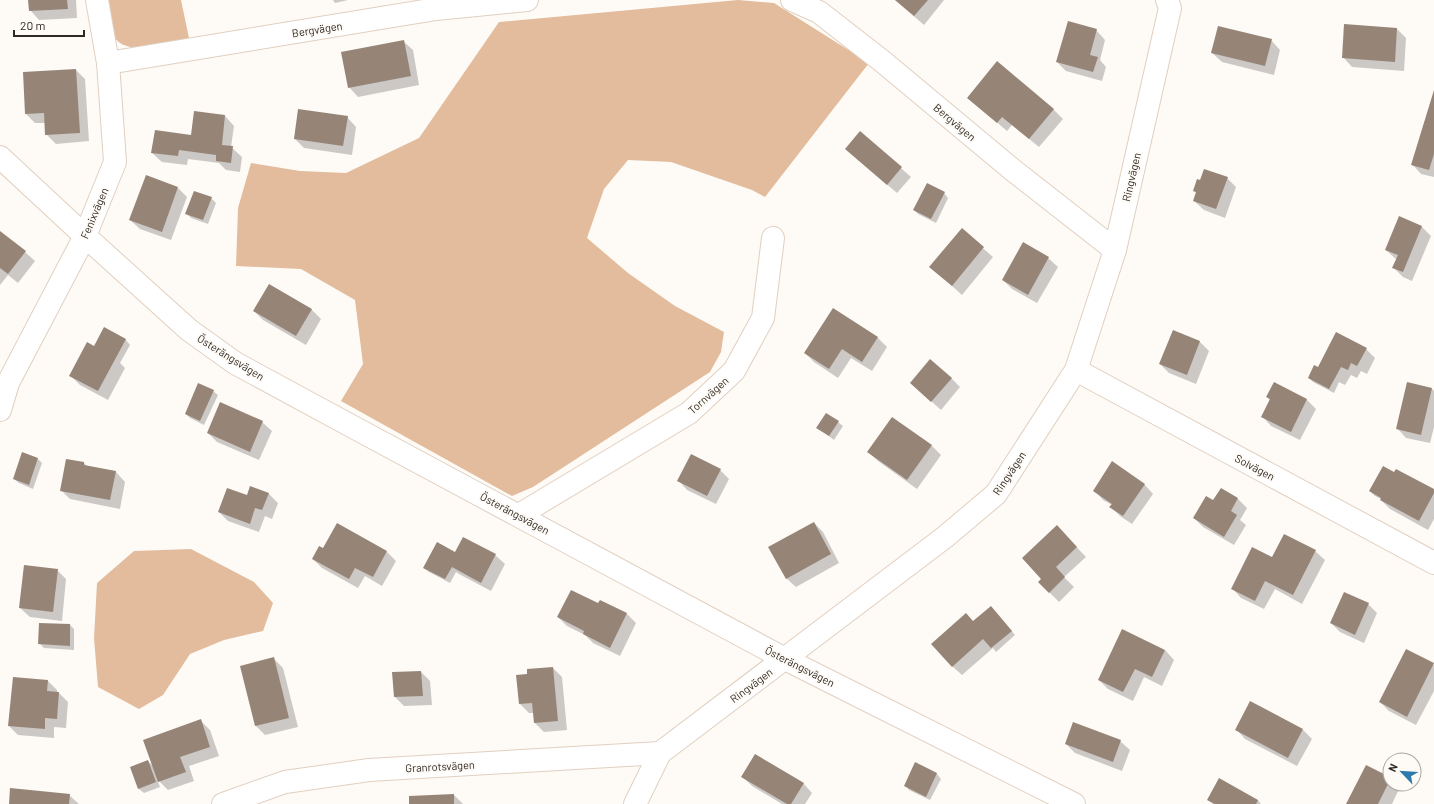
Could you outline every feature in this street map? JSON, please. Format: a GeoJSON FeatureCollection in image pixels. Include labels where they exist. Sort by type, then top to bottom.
{"type":"FeatureCollection","features":[{"type":"Feature","properties":{"kind":"street","name":"Fenixvägen"},"geometry":{"type":"LineString","coordinates":[[0,410],[8,383],[85,236],[115,162],[108,64],[97,0]]}},
{"type":"Feature","properties":{"kind":"street","name":"Bergvägen"},"geometry":{"type":"LineString","coordinates":[[108,64],[436,9],[527,0]]}},
{"type":"Feature","properties":{"kind":"street","name":"Bergvägen"},"geometry":{"type":"LineString","coordinates":[[792,0],[820,12],[882,61],[1014,171],[1115,250]]}},
{"type":"Feature","properties":{"kind":"street","name":"Ringvägen"},"geometry":{"type":"LineString","coordinates":[[636,804],[660,753],[945,537],[996,494],[1076,370],[1115,250],[1170,8],[1168,0]]}},
{"type":"Feature","properties":{"kind":"street","name":"Österängsvägen"},"geometry":{"type":"LineString","coordinates":[[0,156],[188,330],[235,363],[785,659],[1074,804]]}},
{"type":"Feature","properties":{"kind":"street","name":"Tornvägen"},"geometry":{"type":"LineString","coordinates":[[519,515],[689,413],[734,371],[763,318],[773,238]]}},
{"type":"Feature","properties":{"kind":"street","name":"Solvägen"},"geometry":{"type":"LineString","coordinates":[[1076,370],[1434,563]]}},
{"type":"Feature","properties":{"kind":"street","name":"Granrotsvägen"},"geometry":{"type":"LineString","coordinates":[[223,804],[285,782],[369,770],[660,753]]}},
{"type":"Feature","properties":{"kind":"shaded area"},"geometry":{"type":"Polygon","coordinates":[[[106,0],[181,0],[189,38],[139,48],[120,43],[114,38],[106,0]]]}},
{"type":"Feature","properties":{"kind":"shaded area"},"geometry":{"type":"Polygon","coordinates":[[[738,0],[774,3],[869,63],[765,197],[752,190],[671,162],[628,160],[604,189],[587,238],[628,273],[675,306],[724,332],[721,352],[710,372],[533,487],[512,496],[341,401],[363,364],[355,300],[301,269],[236,266],[238,208],[251,163],[300,171],[346,173],[419,138],[499,22],[738,0]]]}},
{"type":"Feature","properties":{"kind":"shaded area"},"geometry":{"type":"Polygon","coordinates":[[[191,549],[254,582],[273,603],[263,631],[224,640],[190,654],[163,695],[139,709],[98,687],[94,638],[97,583],[134,551],[191,549]]]}},
{"type":"Feature","properties":{"kind":"building"},"geometry":{"type":"Polygon","coordinates":[[[28,0],[67,0],[68,9],[29,11],[28,0]]]}},
{"type":"Feature","properties":{"kind":"building"},"geometry":{"type":"Polygon","coordinates":[[[895,0],[928,0],[914,16],[895,0]]]}},
{"type":"Feature","properties":{"kind":"building"},"geometry":{"type":"Polygon","coordinates":[[[1068,21],[1097,29],[1090,55],[1098,57],[1093,72],[1056,62],[1068,21]]]}},
{"type":"Feature","properties":{"kind":"building"},"geometry":{"type":"Polygon","coordinates":[[[1344,24],[1397,28],[1395,62],[1342,58],[1344,24]]]}},
{"type":"Feature","properties":{"kind":"building"},"geometry":{"type":"Polygon","coordinates":[[[1218,26],[1272,39],[1265,66],[1211,53],[1218,26]]]}},
{"type":"Feature","properties":{"kind":"building"},"geometry":{"type":"Polygon","coordinates":[[[404,40],[411,76],[348,88],[341,52],[404,40]]]}},
{"type":"Feature","properties":{"kind":"building"},"geometry":{"type":"Polygon","coordinates":[[[997,61],[1054,109],[1029,139],[1002,117],[997,123],[967,98],[997,61]]]}},
{"type":"Feature","properties":{"kind":"building"},"geometry":{"type":"Polygon","coordinates":[[[76,69],[80,133],[45,135],[44,113],[25,114],[23,72],[76,69]]]}},
{"type":"Feature","properties":{"kind":"building"},"geometry":{"type":"Polygon","coordinates":[[[1434,90],[1434,154],[1429,170],[1411,165],[1434,90]]]}},
{"type":"Feature","properties":{"kind":"building"},"geometry":{"type":"Polygon","coordinates":[[[298,109],[348,116],[343,146],[294,139],[298,109]]]}},
{"type":"Feature","properties":{"kind":"building"},"geometry":{"type":"Polygon","coordinates":[[[194,111],[225,115],[222,145],[233,146],[231,163],[216,161],[216,155],[179,150],[178,156],[151,153],[155,130],[191,135],[194,111]]]}},
{"type":"Feature","properties":{"kind":"building"},"geometry":{"type":"Polygon","coordinates":[[[860,131],[902,167],[887,185],[845,149],[860,131]]]}},
{"type":"Feature","properties":{"kind":"building"},"geometry":{"type":"Polygon","coordinates":[[[1204,169],[1228,177],[1216,209],[1193,201],[1196,192],[1193,191],[1197,179],[1200,180],[1204,169]]]}},
{"type":"Feature","properties":{"kind":"building"},"geometry":{"type":"Polygon","coordinates":[[[146,175],[178,187],[162,232],[129,220],[146,175]]]}},
{"type":"Feature","properties":{"kind":"building"},"geometry":{"type":"Polygon","coordinates":[[[927,183],[945,192],[931,219],[913,210],[927,183]]]}},
{"type":"Feature","properties":{"kind":"building"},"geometry":{"type":"Polygon","coordinates":[[[194,191],[212,197],[203,220],[185,214],[194,191]]]}},
{"type":"Feature","properties":{"kind":"building"},"geometry":{"type":"Polygon","coordinates":[[[1399,216],[1422,226],[1403,272],[1392,268],[1398,255],[1385,250],[1399,216]]]}},
{"type":"Feature","properties":{"kind":"building"},"geometry":{"type":"Polygon","coordinates":[[[962,228],[984,247],[952,286],[929,267],[962,228]]]}},
{"type":"Feature","properties":{"kind":"building"},"geometry":{"type":"Polygon","coordinates":[[[0,231],[26,251],[8,274],[0,268],[0,231]]]}},
{"type":"Feature","properties":{"kind":"building"},"geometry":{"type":"Polygon","coordinates":[[[1023,242],[1049,257],[1028,295],[1002,280],[1023,242]]]}},
{"type":"Feature","properties":{"kind":"building"},"geometry":{"type":"Polygon","coordinates":[[[269,284],[312,309],[296,336],[253,311],[269,284]]]}},
{"type":"Feature","properties":{"kind":"building"},"geometry":{"type":"Polygon","coordinates":[[[833,308],[878,337],[862,362],[842,349],[829,369],[804,353],[833,308]]]}},
{"type":"Feature","properties":{"kind":"building"},"geometry":{"type":"Polygon","coordinates":[[[104,327],[126,339],[98,391],[69,376],[87,342],[94,346],[104,327]]]}},
{"type":"Feature","properties":{"kind":"building"},"geometry":{"type":"Polygon","coordinates":[[[1173,330],[1200,341],[1187,375],[1159,364],[1173,330]]]}},
{"type":"Feature","properties":{"kind":"building"},"geometry":{"type":"Polygon","coordinates":[[[1336,332],[1367,348],[1357,366],[1351,363],[1348,370],[1341,367],[1329,389],[1308,378],[1314,365],[1318,367],[1336,332]]]}},
{"type":"Feature","properties":{"kind":"building"},"geometry":{"type":"Polygon","coordinates":[[[930,359],[952,378],[931,402],[910,383],[930,359]]]}},
{"type":"Feature","properties":{"kind":"building"},"geometry":{"type":"Polygon","coordinates":[[[1274,382],[1307,399],[1291,432],[1261,417],[1270,399],[1266,397],[1274,382]]]}},
{"type":"Feature","properties":{"kind":"building"},"geometry":{"type":"Polygon","coordinates":[[[1407,382],[1432,388],[1421,435],[1396,429],[1407,382]]]}},
{"type":"Feature","properties":{"kind":"building"},"geometry":{"type":"Polygon","coordinates":[[[198,383],[214,390],[200,421],[185,414],[198,383]]]}},
{"type":"Feature","properties":{"kind":"building"},"geometry":{"type":"Polygon","coordinates":[[[220,402],[263,421],[250,452],[207,433],[220,402]]]}},
{"type":"Feature","properties":{"kind":"building"},"geometry":{"type":"Polygon","coordinates":[[[826,413],[839,421],[829,436],[816,428],[826,413]]]}},
{"type":"Feature","properties":{"kind":"building"},"geometry":{"type":"Polygon","coordinates":[[[892,417],[932,445],[907,480],[867,452],[892,417]]]}},
{"type":"Feature","properties":{"kind":"building"},"geometry":{"type":"Polygon","coordinates":[[[22,452],[38,458],[29,485],[13,479],[22,452]]]}},
{"type":"Feature","properties":{"kind":"building"},"geometry":{"type":"Polygon","coordinates":[[[691,454],[721,469],[707,496],[677,481],[691,454]]]}},
{"type":"Feature","properties":{"kind":"building"},"geometry":{"type":"Polygon","coordinates":[[[66,459],[84,462],[84,465],[116,471],[110,500],[60,491],[66,459]]]}},
{"type":"Feature","properties":{"kind":"building"},"geometry":{"type":"Polygon","coordinates":[[[1112,461],[1145,484],[1123,516],[1109,507],[1112,504],[1093,491],[1112,461]]]}},
{"type":"Feature","properties":{"kind":"building"},"geometry":{"type":"Polygon","coordinates":[[[1383,466],[1394,472],[1396,469],[1434,489],[1434,493],[1419,521],[1380,500],[1381,498],[1369,491],[1383,466]]]}},
{"type":"Feature","properties":{"kind":"building"},"geometry":{"type":"Polygon","coordinates":[[[250,486],[269,493],[262,510],[255,508],[250,524],[218,512],[227,488],[247,495],[250,486]]]}},
{"type":"Feature","properties":{"kind":"building"},"geometry":{"type":"Polygon","coordinates":[[[1221,488],[1238,498],[1231,511],[1237,515],[1224,537],[1193,518],[1206,496],[1213,500],[1221,488]]]}},
{"type":"Feature","properties":{"kind":"building"},"geometry":{"type":"Polygon","coordinates":[[[814,522],[831,554],[786,579],[768,547],[814,522]]]}},
{"type":"Feature","properties":{"kind":"building"},"geometry":{"type":"Polygon","coordinates":[[[337,523],[387,551],[373,577],[355,568],[349,579],[312,559],[319,546],[323,548],[337,523]]]}},
{"type":"Feature","properties":{"kind":"building"},"geometry":{"type":"Polygon","coordinates":[[[1057,525],[1077,547],[1056,567],[1065,577],[1049,593],[1038,582],[1041,579],[1022,558],[1057,525]]]}},
{"type":"Feature","properties":{"kind":"building"},"geometry":{"type":"Polygon","coordinates":[[[1284,534],[1316,550],[1293,595],[1265,581],[1255,601],[1231,589],[1252,547],[1272,557],[1284,534]]]}},
{"type":"Feature","properties":{"kind":"building"},"geometry":{"type":"Polygon","coordinates":[[[463,537],[496,554],[481,583],[452,567],[445,579],[423,568],[437,542],[455,552],[463,537]]]}},
{"type":"Feature","properties":{"kind":"building"},"geometry":{"type":"Polygon","coordinates":[[[24,565],[58,569],[53,612],[19,608],[24,565]]]}},
{"type":"Feature","properties":{"kind":"building"},"geometry":{"type":"Polygon","coordinates":[[[571,590],[598,603],[600,600],[627,613],[610,648],[583,634],[584,631],[557,617],[571,590]]]}},
{"type":"Feature","properties":{"kind":"building"},"geometry":{"type":"Polygon","coordinates":[[[1344,592],[1369,603],[1355,635],[1330,623],[1344,592]]]}},
{"type":"Feature","properties":{"kind":"building"},"geometry":{"type":"Polygon","coordinates":[[[991,606],[1012,631],[991,648],[983,639],[952,667],[931,644],[966,613],[973,621],[991,606]]]}},
{"type":"Feature","properties":{"kind":"building"},"geometry":{"type":"Polygon","coordinates":[[[39,623],[70,624],[70,646],[38,644],[39,623]]]}},
{"type":"Feature","properties":{"kind":"building"},"geometry":{"type":"Polygon","coordinates":[[[1122,629],[1165,650],[1152,677],[1135,669],[1123,692],[1098,680],[1122,629]]]}},
{"type":"Feature","properties":{"kind":"building"},"geometry":{"type":"Polygon","coordinates":[[[1406,649],[1434,663],[1407,717],[1379,702],[1406,649]]]}},
{"type":"Feature","properties":{"kind":"building"},"geometry":{"type":"Polygon","coordinates":[[[274,657],[289,718],[255,726],[240,666],[274,657]]]}},
{"type":"Feature","properties":{"kind":"building"},"geometry":{"type":"Polygon","coordinates":[[[553,667],[558,721],[534,723],[532,703],[519,704],[516,675],[527,674],[527,669],[553,667]]]}},
{"type":"Feature","properties":{"kind":"building"},"geometry":{"type":"Polygon","coordinates":[[[421,671],[423,696],[394,697],[392,672],[421,671]]]}},
{"type":"Feature","properties":{"kind":"building"},"geometry":{"type":"Polygon","coordinates":[[[13,677],[48,680],[47,691],[59,692],[57,719],[45,718],[45,729],[8,726],[13,677]]]}},
{"type":"Feature","properties":{"kind":"building"},"geometry":{"type":"Polygon","coordinates":[[[1250,701],[1303,729],[1288,758],[1235,730],[1250,701]]]}},
{"type":"Feature","properties":{"kind":"building"},"geometry":{"type":"Polygon","coordinates":[[[201,719],[210,747],[180,757],[186,772],[158,782],[143,740],[201,719]]]}},
{"type":"Feature","properties":{"kind":"building"},"geometry":{"type":"Polygon","coordinates":[[[1073,722],[1121,740],[1113,762],[1065,744],[1073,722]]]}},
{"type":"Feature","properties":{"kind":"building"},"geometry":{"type":"Polygon","coordinates":[[[755,754],[804,783],[791,804],[787,804],[741,777],[755,754]]]}},
{"type":"Feature","properties":{"kind":"building"},"geometry":{"type":"Polygon","coordinates":[[[148,760],[156,782],[138,789],[130,767],[148,760]]]}},
{"type":"Feature","properties":{"kind":"building"},"geometry":{"type":"Polygon","coordinates":[[[915,762],[937,773],[926,797],[904,786],[915,762]]]}},
{"type":"Feature","properties":{"kind":"building"},"geometry":{"type":"Polygon","coordinates":[[[1366,765],[1382,773],[1382,792],[1384,792],[1378,804],[1346,804],[1366,765]]]}},
{"type":"Feature","properties":{"kind":"building"},"geometry":{"type":"Polygon","coordinates":[[[1219,778],[1258,800],[1256,804],[1215,804],[1207,800],[1219,778]]]}},
{"type":"Feature","properties":{"kind":"building"},"geometry":{"type":"Polygon","coordinates":[[[10,788],[70,794],[69,804],[9,804],[10,788]]]}},
{"type":"Feature","properties":{"kind":"building"},"geometry":{"type":"Polygon","coordinates":[[[454,794],[454,804],[409,804],[409,796],[454,794]]]}}]}
